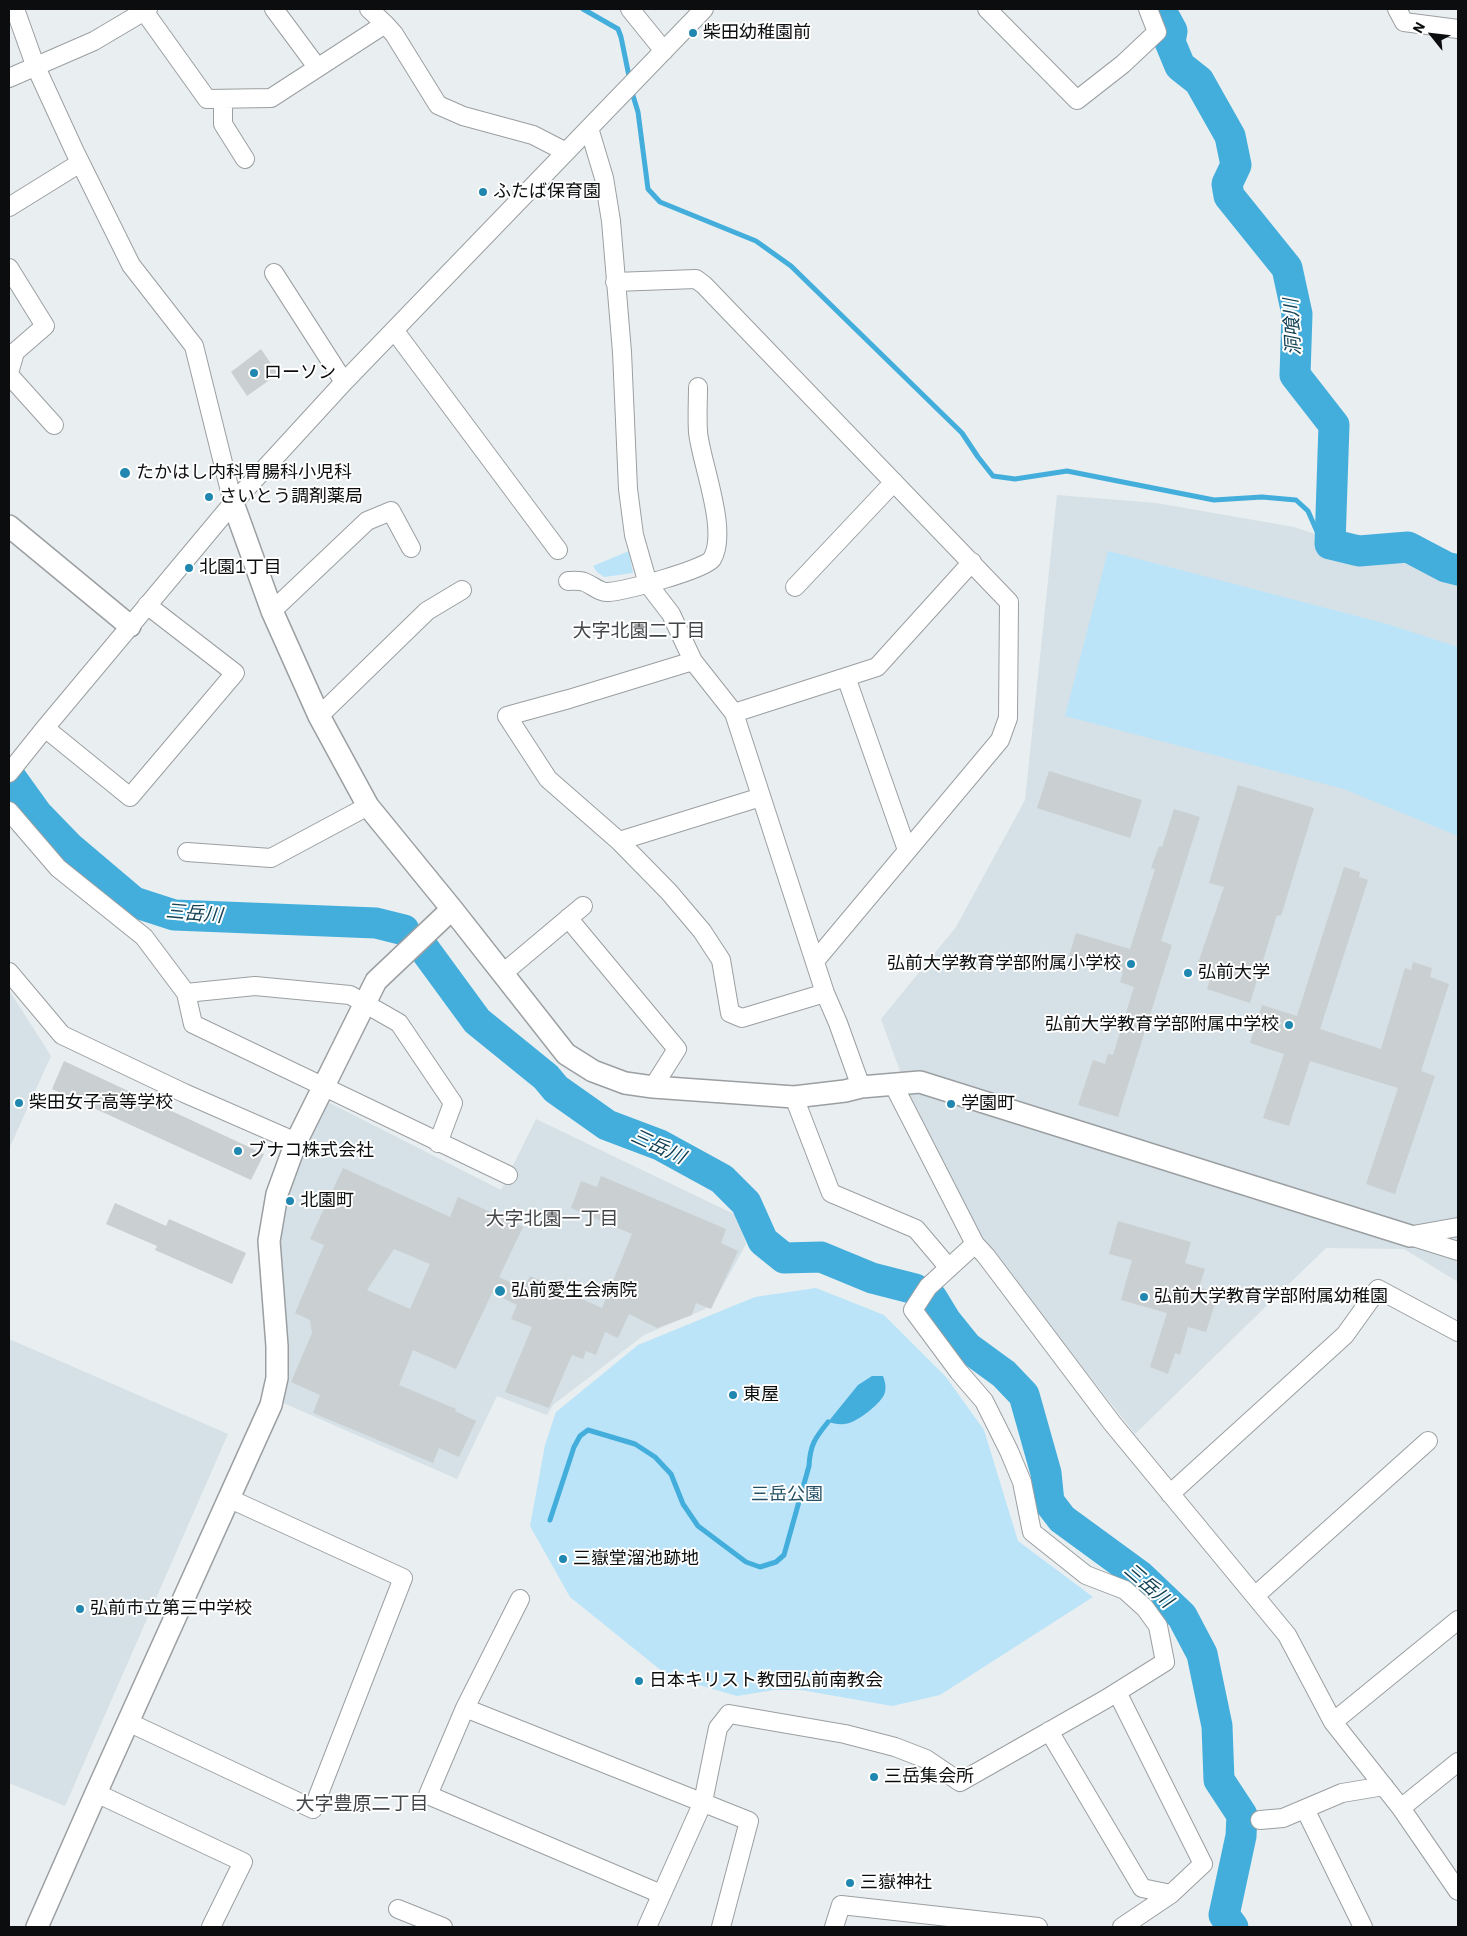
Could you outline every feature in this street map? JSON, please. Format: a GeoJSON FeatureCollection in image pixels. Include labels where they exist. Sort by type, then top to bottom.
{"type":"FeatureCollection","features":[{"type":"Feature","properties":{"kind":"street"},"geometry":{"type":"LineString","coordinates":[[15,9],[35,65],[80,163],[131,265],[194,346],[233,503],[272,611],[319,716],[368,806],[566,1054],[593,1071],[625,1082],[653,1087],[794,1097],[845,1091],[861,1087],[920,1082],[1458,1251]]}},
{"type":"Feature","properties":{"kind":"street"},"geometry":{"type":"LineString","coordinates":[[274,9],[316,67]]}},
{"type":"Feature","properties":{"kind":"street"},"geometry":{"type":"LineString","coordinates":[[369,9],[394,34],[438,105],[463,116],[533,135],[566,152]]}},
{"type":"Feature","properties":{"kind":"street"},"geometry":{"type":"LineString","coordinates":[[630,9],[664,51]]}},
{"type":"Feature","properties":{"kind":"street"},"geometry":{"type":"LineString","coordinates":[[11,770],[233,503],[344,382],[704,9]]}},
{"type":"Feature","properties":{"kind":"street"},"geometry":{"type":"LineString","coordinates":[[987,9],[1077,100],[1123,64],[1157,32],[1148,9]]}},
{"type":"Feature","properties":{"kind":"street"},"geometry":{"type":"LineString","coordinates":[[1397,9],[1404,22],[1458,29]]}},
{"type":"Feature","properties":{"kind":"street"},"geometry":{"type":"LineString","coordinates":[[9,78],[35,65],[94,41],[146,10],[207,99],[271,98],[316,67],[385,24]]}},
{"type":"Feature","properties":{"kind":"street"},"geometry":{"type":"LineString","coordinates":[[223,98],[223,124],[245,159]]}},
{"type":"Feature","properties":{"kind":"street"},"geometry":{"type":"LineString","coordinates":[[589,128],[604,178],[611,221],[622,352],[628,489],[634,534],[648,584],[671,614],[694,660],[734,713],[824,993],[838,1023],[861,1087]]}},
{"type":"Feature","properties":{"kind":"street"},"geometry":{"type":"LineString","coordinates":[[9,207],[80,163]]}},
{"type":"Feature","properties":{"kind":"street"},"geometry":{"type":"LineString","coordinates":[[9,268],[45,326],[15,352],[9,374],[54,425]]}},
{"type":"Feature","properties":{"kind":"street"},"geometry":{"type":"LineString","coordinates":[[274,273],[344,382]]}},
{"type":"Feature","properties":{"kind":"street"},"geometry":{"type":"LineString","coordinates":[[615,282],[696,279],[1009,602],[1008,718],[1000,740],[815,962]]}},
{"type":"Feature","properties":{"kind":"street"},"geometry":{"type":"LineString","coordinates":[[394,330],[558,550]]}},
{"type":"Feature","properties":{"kind":"street"},"geometry":{"type":"LineString","coordinates":[[568,580],[582,581],[605,593],[648,584],[705,564],[711,560],[717,547],[712,491],[698,431],[698,387]]}},
{"type":"Feature","properties":{"kind":"street"},"geometry":{"type":"LineString","coordinates":[[795,587],[894,482]]}},
{"type":"Feature","properties":{"kind":"street"},"geometry":{"type":"LineString","coordinates":[[272,611],[367,521],[391,511],[410,548]]}},
{"type":"Feature","properties":{"kind":"street"},"geometry":{"type":"LineString","coordinates":[[9,526],[130,626]]}},
{"type":"Feature","properties":{"kind":"street"},"geometry":{"type":"LineString","coordinates":[[734,713],[876,667],[972,562]]}},
{"type":"Feature","properties":{"kind":"street"},"geometry":{"type":"LineString","coordinates":[[319,716],[427,610],[462,590]]}},
{"type":"Feature","properties":{"kind":"street"},"geometry":{"type":"LineString","coordinates":[[45,728],[130,797],[235,673],[147,605]]}},
{"type":"Feature","properties":{"kind":"street"},"geometry":{"type":"LineString","coordinates":[[694,660],[570,699],[507,716],[548,779],[619,841],[669,892],[702,931],[721,960],[730,1012],[742,1018],[824,993]]}},
{"type":"Feature","properties":{"kind":"street"},"geometry":{"type":"LineString","coordinates":[[846,677],[907,850]]}},
{"type":"Feature","properties":{"kind":"street"},"geometry":{"type":"LineString","coordinates":[[619,841],[762,797]]}},
{"type":"Feature","properties":{"kind":"street"},"geometry":{"type":"LineString","coordinates":[[187,852],[271,858],[368,806]]}},
{"type":"Feature","properties":{"kind":"street"},"geometry":{"type":"LineString","coordinates":[[9,811],[58,868],[144,937],[186,993],[193,1024],[508,1175]]}},
{"type":"Feature","properties":{"kind":"street"},"geometry":{"type":"LineString","coordinates":[[502,974],[583,906]]}},
{"type":"Feature","properties":{"kind":"street"},"geometry":{"type":"LineString","coordinates":[[38,1927],[96,1793],[271,1405],[277,1378],[277,1346],[269,1240],[277,1194],[296,1142],[376,981],[452,909]]}},
{"type":"Feature","properties":{"kind":"street"},"geometry":{"type":"LineString","coordinates":[[568,918],[677,1049],[653,1087]]}},
{"type":"Feature","properties":{"kind":"street"},"geometry":{"type":"LineString","coordinates":[[9,972],[62,1035],[184,1093],[296,1142]]}},
{"type":"Feature","properties":{"kind":"street"},"geometry":{"type":"LineString","coordinates":[[186,993],[255,986],[350,995],[399,1023],[453,1104],[438,1143]]}},
{"type":"Feature","properties":{"kind":"street"},"geometry":{"type":"LineString","coordinates":[[893,1084],[975,1244],[1112,1423],[1286,1635],[1334,1722],[1401,1808],[1458,1891]]}},
{"type":"Feature","properties":{"kind":"street"},"geometry":{"type":"LineString","coordinates":[[794,1097],[831,1194],[916,1229],[950,1268]]}},
{"type":"Feature","properties":{"kind":"street"},"geometry":{"type":"LineString","coordinates":[[1410,1236],[1458,1227]]}},
{"type":"Feature","properties":{"kind":"street"},"geometry":{"type":"LineString","coordinates":[[647,1927],[702,1802],[718,1728],[729,1714],[845,1734],[895,1747],[926,1760],[960,1782],[1117,1692],[1165,1662],[1158,1626],[1145,1608],[1125,1590],[1086,1575],[1032,1532],[1022,1482],[984,1401],[959,1372],[914,1310],[928,1288],[975,1244]]}},
{"type":"Feature","properties":{"kind":"street"},"geometry":{"type":"LineString","coordinates":[[1170,1494],[1345,1335],[1378,1289],[1458,1332]]}},
{"type":"Feature","properties":{"kind":"street"},"geometry":{"type":"LineString","coordinates":[[1255,1596],[1428,1441]]}},
{"type":"Feature","properties":{"kind":"street"},"geometry":{"type":"LineString","coordinates":[[128,1722],[313,1809],[403,1578],[228,1498]]}},
{"type":"Feature","properties":{"kind":"street"},"geometry":{"type":"LineString","coordinates":[[520,1599],[466,1708],[428,1795],[661,1894]]}},
{"type":"Feature","properties":{"kind":"street"},"geometry":{"type":"LineString","coordinates":[[1334,1722],[1458,1620]]}},
{"type":"Feature","properties":{"kind":"street"},"geometry":{"type":"LineString","coordinates":[[1117,1692],[1202,1864],[1171,1894],[1122,1927]]}},
{"type":"Feature","properties":{"kind":"street"},"geometry":{"type":"LineString","coordinates":[[466,1708],[749,1821],[721,1927]]}},
{"type":"Feature","properties":{"kind":"street"},"geometry":{"type":"LineString","coordinates":[[1049,1731],[1142,1888],[1171,1894]]}},
{"type":"Feature","properties":{"kind":"street"},"geometry":{"type":"LineString","coordinates":[[1401,1808],[1458,1762]]}},
{"type":"Feature","properties":{"kind":"street"},"geometry":{"type":"LineString","coordinates":[[1260,1820],[1282,1818],[1342,1793],[1384,1786]]}},
{"type":"Feature","properties":{"kind":"street"},"geometry":{"type":"LineString","coordinates":[[96,1793],[243,1862],[211,1927]]}},
{"type":"Feature","properties":{"kind":"street"},"geometry":{"type":"LineString","coordinates":[[1305,1808],[1364,1927]]}},
{"type":"Feature","properties":{"kind":"street"},"geometry":{"type":"LineString","coordinates":[[834,1927],[841,1905],[1038,1927]]}},
{"type":"Feature","properties":{"kind":"street"},"geometry":{"type":"LineString","coordinates":[[398,1909],[443,1927]]}},
{"type":"Feature","properties":{"kind":"shaded area","name":"弘前大学"},"geometry":{"type":"Polygon","coordinates":[[[1057,495],[1156,503],[1294,527],[1458,581],[1458,1282],[1404,1249],[1326,1248],[1135,1434],[982,1239],[915,1112],[881,1019],[956,927],[1025,800],[1057,495]]]}},
{"type":"Feature","properties":{"kind":"shaded area","name":"柴田女子高等学校"},"geometry":{"type":"Polygon","coordinates":[[[9,990],[51,1056],[9,1149],[9,990]]]}},
{"type":"Feature","properties":{"kind":"shaded area","name":"弘前愛生会病院"},"geometry":{"type":"Polygon","coordinates":[[[326,1101],[501,1190],[536,1119],[738,1216],[746,1244],[712,1306],[644,1335],[553,1405],[547,1415],[497,1396],[457,1479],[281,1402],[277,1243],[289,1183],[304,1142],[326,1101]]]}},
{"type":"Feature","properties":{"kind":"shaded area","name":"弘前市立第三中学校"},"geometry":{"type":"Polygon","coordinates":[[[9,1339],[228,1434],[65,1806],[9,1783],[9,1339]]]}},
{"type":"Feature","properties":{"kind":"green space"},"geometry":{"type":"Polygon","coordinates":[[[629,551],[633,573],[604,577],[593,566],[629,551]]]}},
{"type":"Feature","properties":{"kind":"green space"},"geometry":{"type":"Polygon","coordinates":[[[1108,551],[1387,624],[1458,647],[1458,836],[1344,789],[1065,716],[1108,551]]]}},
{"type":"Feature","properties":{"kind":"green space","name":"三岳公園"},"geometry":{"type":"Polygon","coordinates":[[[816,1288],[884,1315],[946,1377],[984,1430],[1018,1541],[1093,1597],[940,1695],[892,1706],[801,1690],[774,1690],[737,1696],[668,1676],[570,1597],[530,1526],[545,1445],[556,1412],[638,1345],[755,1297],[816,1288]]]}},
{"type":"Feature","properties":{"kind":"water"},"geometry":{"type":"Polygon","coordinates":[[[872,1376],[883,1376],[885,1383],[884,1395],[877,1404],[849,1423],[828,1422],[858,1385],[872,1376]]]}},
{"type":"Feature","properties":{"kind":"building","name":"ローソン"},"geometry":{"type":"Polygon","coordinates":[[[261,349],[278,374],[247,396],[231,372],[261,349]]]}},
{"type":"Feature","properties":{"kind":"building"},"geometry":{"type":"Polygon","coordinates":[[[1049,771],[1142,800],[1130,838],[1037,808],[1049,771]]]}},
{"type":"Feature","properties":{"kind":"building"},"geometry":{"type":"Polygon","coordinates":[[[1238,785],[1314,808],[1281,916],[1277,915],[1250,1003],[1207,989],[1211,977],[1195,972],[1224,887],[1209,883],[1238,785]]]}},
{"type":"Feature","properties":{"kind":"building","name":"弘前大学教育学部附属小学校"},"geometry":{"type":"Polygon","coordinates":[[[1174,809],[1200,817],[1161,941],[1172,945],[1118,1117],[1078,1105],[1093,1060],[1105,1064],[1108,1054],[1113,1055],[1134,987],[1120,982],[1123,972],[1069,956],[1076,933],[1130,949],[1155,869],[1151,868],[1159,846],[1162,847],[1174,809]]]}},
{"type":"Feature","properties":{"kind":"building","name":"弘前大学教育学部附属中学校"},"geometry":{"type":"Polygon","coordinates":[[[1344,867],[1360,872],[1359,877],[1368,880],[1320,1029],[1381,1049],[1405,968],[1411,970],[1413,962],[1432,968],[1430,977],[1449,984],[1421,1071],[1435,1076],[1395,1194],[1366,1184],[1398,1088],[1310,1061],[1289,1126],[1263,1118],[1284,1054],[1250,1043],[1262,1005],[1297,1016],[1344,867]]]}},
{"type":"Feature","properties":{"kind":"building"},"geometry":{"type":"Polygon","coordinates":[[[64,1061],[264,1154],[251,1180],[52,1089],[64,1061]]]}},
{"type":"Feature","properties":{"kind":"building"},"geometry":{"type":"Polygon","coordinates":[[[343,1168],[450,1217],[458,1197],[523,1227],[499,1277],[524,1288],[530,1276],[602,1308],[632,1234],[571,1208],[581,1181],[597,1187],[601,1176],[726,1229],[721,1243],[738,1251],[711,1309],[696,1303],[692,1315],[657,1328],[629,1314],[618,1338],[605,1332],[596,1355],[586,1351],[583,1359],[572,1355],[549,1408],[505,1392],[532,1327],[511,1319],[517,1305],[492,1293],[456,1369],[413,1350],[399,1385],[456,1409],[455,1411],[476,1421],[459,1457],[439,1448],[433,1463],[313,1413],[320,1395],[291,1382],[312,1333],[310,1320],[295,1313],[324,1245],[310,1239],[343,1168]],[[394,1249],[367,1290],[410,1309],[430,1264],[394,1249]]]}},
{"type":"Feature","properties":{"kind":"building"},"geometry":{"type":"Polygon","coordinates":[[[115,1203],[166,1226],[169,1219],[246,1253],[232,1284],[155,1250],[157,1246],[106,1224],[115,1203]]]}},
{"type":"Feature","properties":{"kind":"building","name":"弘前大学教育学部附属幼稚園"},"geometry":{"type":"Polygon","coordinates":[[[1118,1221],[1191,1242],[1185,1263],[1205,1269],[1199,1287],[1218,1294],[1206,1332],[1188,1327],[1180,1355],[1175,1353],[1168,1374],[1150,1367],[1167,1313],[1121,1300],[1132,1260],[1109,1254],[1118,1221]]]}},
{"type":"Feature","properties":{"kind":"waterway"},"geometry":{"type":"LineString","coordinates":[[583,9],[618,29],[630,81]]}},
{"type":"Feature","properties":{"kind":"waterway","name":"洞喰川"},"geometry":{"type":"LineString","coordinates":[[1160,9],[1172,31],[1170,42],[1180,66],[1199,81],[1230,136],[1236,165],[1227,184],[1229,196],[1287,268],[1297,314],[1295,375],[1334,425],[1330,544],[1359,551],[1408,547],[1446,567],[1458,570]]}},
{"type":"Feature","properties":{"kind":"waterway"},"geometry":{"type":"LineString","coordinates":[[631,89],[638,112],[648,189],[660,202],[756,241],[791,266],[962,433],[993,476],[1015,479],[1067,471],[1214,500],[1262,497],[1296,500],[1308,511],[1319,536],[1330,544]]}},
{"type":"Feature","properties":{"kind":"waterway","name":"三岳川"},"geometry":{"type":"LineString","coordinates":[[9,775],[37,814],[69,847],[134,902],[174,915],[376,923],[404,930]]}},
{"type":"Feature","properties":{"kind":"waterway","name":"三岳川"},"geometry":{"type":"LineString","coordinates":[[425,950],[477,1021],[546,1077],[556,1089],[607,1125],[660,1145],[722,1179],[746,1203],[763,1241],[784,1258],[821,1257],[872,1278],[915,1289]]}},
{"type":"Feature","properties":{"kind":"waterway","name":"三岳川"},"geometry":{"type":"LineString","coordinates":[[932,1298],[946,1321],[967,1347],[1004,1374],[1024,1395],[1046,1473],[1049,1502],[1062,1519],[1140,1576],[1182,1616],[1202,1654],[1217,1726],[1219,1780],[1242,1815],[1241,1836],[1224,1915],[1233,1927]]}},
{"type":"Feature","properties":{"kind":"waterway"},"geometry":{"type":"LineString","coordinates":[[550,1520],[574,1447],[580,1436],[588,1430],[635,1444],[655,1457],[671,1474],[683,1504],[698,1526],[746,1562],[760,1567],[776,1562],[784,1555],[809,1466],[812,1447],[828,1422]]}},
{"type":"Feature","properties":{"kind":"place","name":"柴田幼稚園前"},"geometry":{"type":"Point","coordinates":[693,33]}},
{"type":"Feature","properties":{"kind":"place","name":"ふたば保育園"},"geometry":{"type":"Point","coordinates":[483,192]}},
{"type":"Feature","properties":{"kind":"place","name":"ローソン"},"geometry":{"type":"Point","coordinates":[254,373]}},
{"type":"Feature","properties":{"kind":"place","name":"たかはし内科胃腸科小児科"},"geometry":{"type":"Point","coordinates":[125,473]}},
{"type":"Feature","properties":{"kind":"place","name":"さいとう調剤薬局"},"geometry":{"type":"Point","coordinates":[209,497]}},
{"type":"Feature","properties":{"kind":"place","name":"北園1丁目"},"geometry":{"type":"Point","coordinates":[189,568]}},
{"type":"Feature","properties":{"kind":"place","name":"弘前大学教育学部附属小学校"},"geometry":{"type":"Point","coordinates":[1131,964]}},
{"type":"Feature","properties":{"kind":"place","name":"弘前大学"},"geometry":{"type":"Point","coordinates":[1188,973]}},
{"type":"Feature","properties":{"kind":"place","name":"弘前大学教育学部附属中学校"},"geometry":{"type":"Point","coordinates":[1289,1025]}},
{"type":"Feature","properties":{"kind":"place","name":"柴田女子高等学校"},"geometry":{"type":"Point","coordinates":[19,1103]}},
{"type":"Feature","properties":{"kind":"place","name":"学園町"},"geometry":{"type":"Point","coordinates":[951,1104]}},
{"type":"Feature","properties":{"kind":"place","name":"ブナコ株式会社"},"geometry":{"type":"Point","coordinates":[238,1151]}},
{"type":"Feature","properties":{"kind":"place","name":"北園町"},"geometry":{"type":"Point","coordinates":[290,1201]}},
{"type":"Feature","properties":{"kind":"place","name":"弘前愛生会病院"},"geometry":{"type":"Point","coordinates":[500,1291]}},
{"type":"Feature","properties":{"kind":"place","name":"弘前大学教育学部附属幼稚園"},"geometry":{"type":"Point","coordinates":[1144,1297]}},
{"type":"Feature","properties":{"kind":"place","name":"東屋"},"geometry":{"type":"Point","coordinates":[733,1395]}},
{"type":"Feature","properties":{"kind":"place","name":"三嶽堂溜池跡地"},"geometry":{"type":"Point","coordinates":[563,1559]}},
{"type":"Feature","properties":{"kind":"place","name":"弘前市立第三中学校"},"geometry":{"type":"Point","coordinates":[80,1609]}},
{"type":"Feature","properties":{"kind":"place","name":"日本キリスト教団弘前南教会"},"geometry":{"type":"Point","coordinates":[639,1681]}},
{"type":"Feature","properties":{"kind":"place","name":"三岳集会所"},"geometry":{"type":"Point","coordinates":[874,1777]}},
{"type":"Feature","properties":{"kind":"place","name":"三嶽神社"},"geometry":{"type":"Point","coordinates":[850,1883]}},
{"type":"Feature","properties":{"kind":"district","name":"大字北園二丁目"},"geometry":{"type":"Point","coordinates":[639,632]}},
{"type":"Feature","properties":{"kind":"district","name":"大字北園一丁目"},"geometry":{"type":"Point","coordinates":[552,1220]}},
{"type":"Feature","properties":{"kind":"district","name":"大字豊原二丁目"},"geometry":{"type":"Point","coordinates":[362,1805]}}]}
